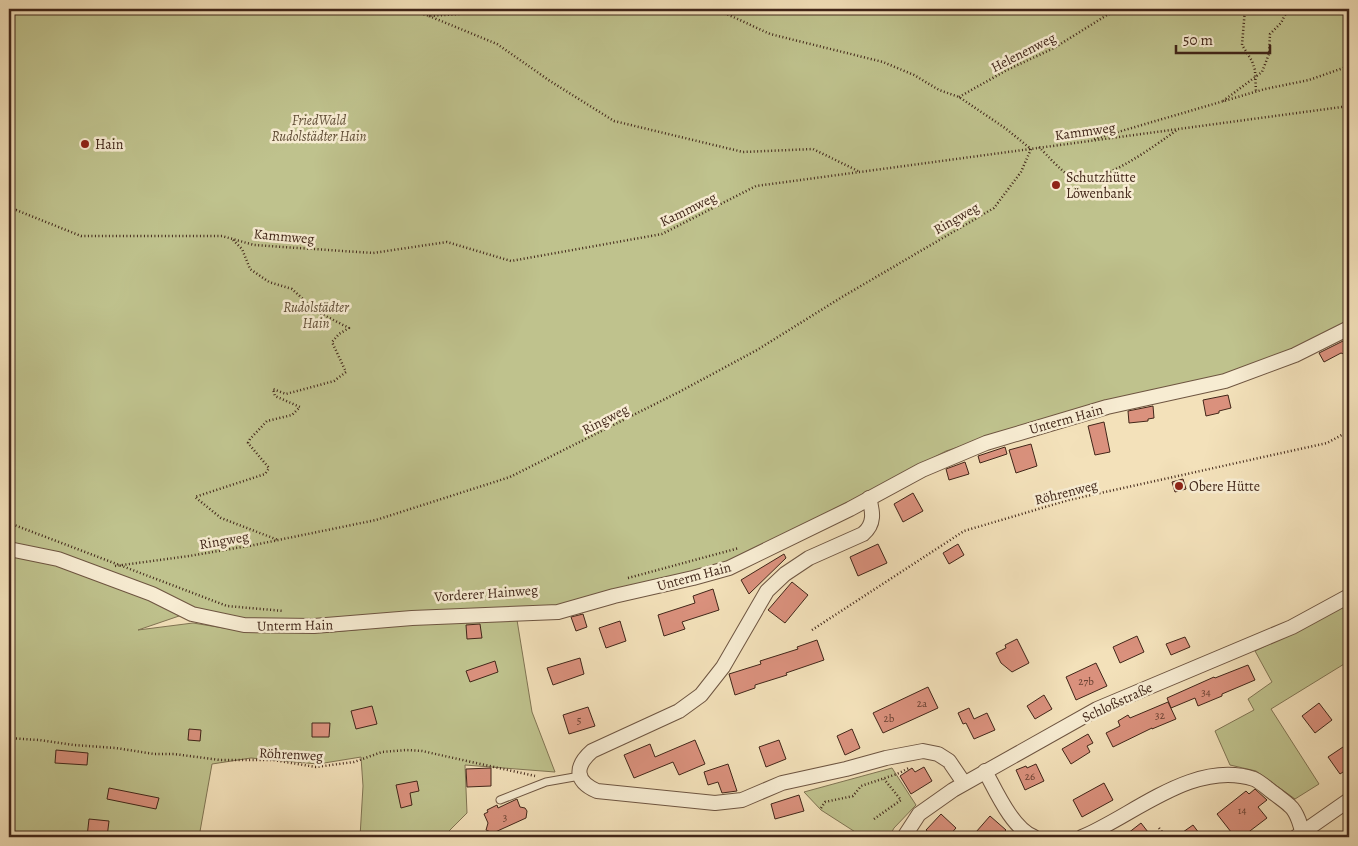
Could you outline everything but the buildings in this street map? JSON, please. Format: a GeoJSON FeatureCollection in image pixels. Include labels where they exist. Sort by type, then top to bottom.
{"type":"FeatureCollection","features":[{"type":"Feature","properties":{"kind":"street","name":"Unterm Hain"},"geometry":{"type":"LineString","coordinates":[[9,549],[58,559],[152,594],[192,614],[244,626],[314,626],[412,618],[558,612],[614,596],[729,568],[922,470],[986,443],[1107,407],[1225,381],[1295,355],[1349,328]]}},
{"type":"Feature","properties":{"kind":"street"},"geometry":{"type":"LineString","coordinates":[[869,498],[873,511],[871,524],[868,529],[863,534],[809,558],[785,574],[767,591],[722,667],[701,695],[680,711],[592,751],[585,758],[579,769],[580,776],[586,786],[597,791],[715,803],[731,802],[742,800],[782,783],[923,751],[938,754],[949,761],[964,783]]}},
{"type":"Feature","properties":{"kind":"street","name":"Schloßstraße"},"geometry":{"type":"LineString","coordinates":[[904,837],[919,814],[964,783],[1098,709],[1292,627],[1349,596]]}},
{"type":"Feature","properties":{"kind":"street"},"geometry":{"type":"LineString","coordinates":[[985,771],[1007,810],[1019,825],[1034,837]]}},
{"type":"Feature","properties":{"kind":"street"},"geometry":{"type":"LineString","coordinates":[[1082,837],[1163,793],[1196,780],[1229,774],[1256,780],[1292,807],[1300,835],[1349,800]]}},
{"type":"Feature","properties":{"kind":"lane"},"geometry":{"type":"LineString","coordinates":[[500,800],[546,782],[580,776]]}},
{"type":"Feature","properties":{"kind":"path"},"geometry":{"type":"LineString","coordinates":[[407,9],[497,44],[550,81],[614,121],[743,152],[813,149],[858,172]]}},
{"type":"Feature","properties":{"kind":"path"},"geometry":{"type":"LineString","coordinates":[[429,16],[533,9]]}},
{"type":"Feature","properties":{"kind":"path"},"geometry":{"type":"LineString","coordinates":[[716,9],[770,34],[883,62],[914,75],[939,90],[959,97],[1005,128],[1031,149]]}},
{"type":"Feature","properties":{"kind":"path","name":"Helenenweg"},"geometry":{"type":"LineString","coordinates":[[959,97],[1007,70],[1054,48],[1107,15],[1122,9]]}},
{"type":"Feature","properties":{"kind":"path"},"geometry":{"type":"LineString","coordinates":[[1245,9],[1245,22],[1241,38],[1242,45],[1252,60],[1256,77],[1256,92]]}},
{"type":"Feature","properties":{"kind":"path"},"geometry":{"type":"LineString","coordinates":[[1219,103],[1262,72],[1269,54],[1270,34],[1281,23],[1288,9]]}},
{"type":"Feature","properties":{"kind":"path"},"geometry":{"type":"LineString","coordinates":[[1085,141],[1256,92],[1309,80],[1349,66]]}},
{"type":"Feature","properties":{"kind":"path","name":"Kammweg"},"geometry":{"type":"LineString","coordinates":[[9,211],[16,210],[80,236],[222,236],[254,244],[373,253],[447,242],[511,262],[662,234],[756,186],[1349,106]]}},
{"type":"Feature","properties":{"kind":"path"},"geometry":{"type":"LineString","coordinates":[[1039,147],[1070,177],[1085,180],[1113,172],[1180,129]]}},
{"type":"Feature","properties":{"kind":"path","name":"Ringweg"},"geometry":{"type":"LineString","coordinates":[[119,565],[189,556],[376,520],[510,478],[757,350],[842,297],[994,208],[1022,172],[1031,149]]}},
{"type":"Feature","properties":{"kind":"path"},"geometry":{"type":"LineString","coordinates":[[232,239],[242,249],[250,269],[269,282],[292,289],[316,311],[349,328],[332,342],[346,372],[334,381],[286,394],[273,389],[275,396],[300,407],[292,415],[267,421],[250,438],[248,443],[269,468],[264,474],[195,497],[221,518],[278,540]]}},
{"type":"Feature","properties":{"kind":"path","name":"Röhrenweg"},"geometry":{"type":"LineString","coordinates":[[812,630],[964,531],[1069,500],[1327,443],[1349,431]]}},
{"type":"Feature","properties":{"kind":"path"},"geometry":{"type":"LineString","coordinates":[[9,523],[227,606],[284,611]]}},
{"type":"Feature","properties":{"kind":"path"},"geometry":{"type":"LineString","coordinates":[[620,580],[739,548]]}},
{"type":"Feature","properties":{"kind":"path","name":"Röhrenweg"},"geometry":{"type":"LineString","coordinates":[[9,738],[220,760],[273,760],[316,767],[354,762],[382,752],[406,750],[538,776]]}},
{"type":"Feature","properties":{"kind":"path"},"geometry":{"type":"LineString","coordinates":[[821,800],[825,802],[853,796],[861,786],[897,774],[912,766]]}},
{"type":"Feature","properties":{"kind":"path"},"geometry":{"type":"LineString","coordinates":[[874,819],[902,800],[884,779]]}},
{"type":"Feature","properties":{"kind":"path"},"geometry":{"type":"LineString","coordinates":[[821,808],[825,802]]}},
{"type":"Feature","properties":{"kind":"path"},"geometry":{"type":"LineString","coordinates":[[1159,828],[1166,837]]}},
{"type":"Feature","properties":{"kind":"green space","name":"Rudolstädter Hain"},"geometry":{"type":"Polygon","coordinates":[[[9,9],[1349,9],[1349,321],[1300,347],[1231,375],[1011,430],[946,451],[757,549],[710,568],[549,609],[285,622],[182,615],[138,630],[193,623],[248,632],[332,632],[418,624],[517,620],[532,712],[555,772],[465,765],[467,813],[443,837],[360,837],[363,786],[361,757],[318,764],[251,758],[212,764],[199,837],[9,837],[9,9]]]}},
{"type":"Feature","properties":{"kind":"green space"},"geometry":{"type":"Polygon","coordinates":[[[1349,603],[1349,661],[1271,709],[1319,784],[1295,799],[1256,771],[1230,765],[1215,731],[1254,710],[1248,699],[1272,682],[1255,651],[1349,603]]]}},
{"type":"Feature","properties":{"kind":"green space"},"geometry":{"type":"Polygon","coordinates":[[[892,768],[916,805],[894,828],[889,837],[863,837],[821,810],[804,792],[892,768]]]}},
{"type":"Feature","properties":{"kind":"place","name":"Hain"},"geometry":{"type":"Point","coordinates":[85,144]}},
{"type":"Feature","properties":{"kind":"place","name":"Schutzhütte Löwenbank"},"geometry":{"type":"Point","coordinates":[1056,185]}},
{"type":"Feature","properties":{"kind":"place","name":"Obere Hütte"},"geometry":{"type":"Point","coordinates":[1179,486]}},
{"type":"Feature","properties":{"kind":"park label","name":"FriedWald Rudolstädter Hain"},"geometry":{"type":"Point","coordinates":[319,128]}}]}
